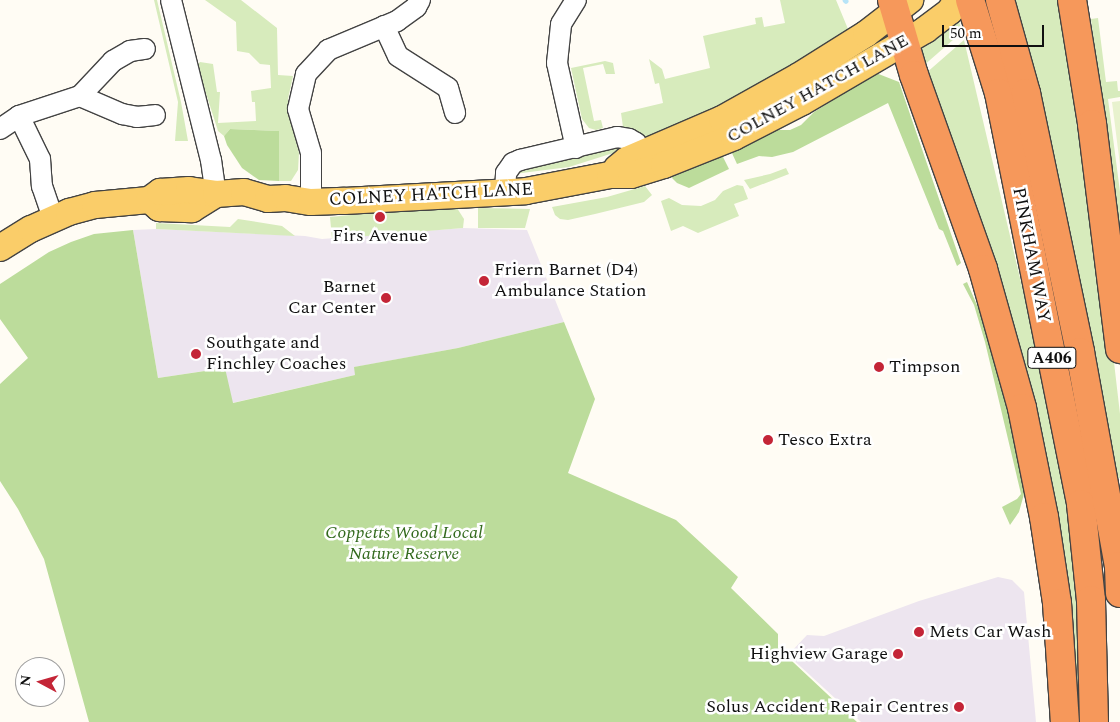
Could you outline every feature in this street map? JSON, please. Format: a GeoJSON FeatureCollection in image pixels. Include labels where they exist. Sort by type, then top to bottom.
{"type":"FeatureCollection","features":[{"type":"Feature","properties":{"kind":"highway","name":"PINKHAM WAY"},"geometry":{"type":"LineString","coordinates":[[970,0],[999,93],[1081,504],[1092,600],[1094,722]]}},
{"type":"Feature","properties":{"kind":"highway","name":"PINKHAM WAY"},"geometry":{"type":"LineString","coordinates":[[1000,0],[1026,93],[1080,352],[1119,566],[1120,593]]}},
{"type":"Feature","properties":{"kind":"highway"},"geometry":{"type":"LineString","coordinates":[[1072,0],[1092,124],[1120,350]]}},
{"type":"Feature","properties":{"kind":"highway"},"geometry":{"type":"LineString","coordinates":[[912,13],[1022,408],[1050,558],[1056,603],[1065,718]]}},
{"type":"Feature","properties":{"kind":"main road","name":"COLNEY HATCH LANE"},"geometry":{"type":"LineString","coordinates":[[610,175],[627,160],[722,118],[799,76],[866,34],[912,13],[950,11],[956,0]]}},
{"type":"Feature","properties":{"kind":"main road","name":"COLNEY HATCH LANE"},"geometry":{"type":"LineString","coordinates":[[0,248],[53,218],[95,205],[149,200],[160,192],[189,190],[216,194],[244,192],[268,199],[285,198],[311,202],[505,193],[542,189],[610,175],[630,175],[664,165],[734,137],[802,102],[912,13]]}},
{"type":"Feature","properties":{"kind":"street"},"geometry":{"type":"LineString","coordinates":[[172,0],[207,142],[216,194]]}},
{"type":"Feature","properties":{"kind":"street"},"geometry":{"type":"LineString","coordinates":[[311,202],[311,153],[298,109],[306,74],[328,50],[397,22],[416,8],[420,0]]}},
{"type":"Feature","properties":{"kind":"street"},"geometry":{"type":"LineString","coordinates":[[576,0],[561,24],[557,64],[576,148]]}},
{"type":"Feature","properties":{"kind":"street"},"geometry":{"type":"LineString","coordinates":[[384,26],[398,56],[448,88],[455,113]]}},
{"type":"Feature","properties":{"kind":"street"},"geometry":{"type":"LineString","coordinates":[[0,129],[19,116],[80,96],[113,61],[130,51],[145,49]]}},
{"type":"Feature","properties":{"kind":"street"},"geometry":{"type":"LineString","coordinates":[[80,96],[122,114],[137,116],[155,115]]}},
{"type":"Feature","properties":{"kind":"street"},"geometry":{"type":"LineString","coordinates":[[19,116],[40,159],[42,186],[53,218]]}},
{"type":"Feature","properties":{"kind":"street"},"geometry":{"type":"LineString","coordinates":[[505,193],[506,173],[513,163],[617,137],[629,139],[636,143],[640,154]]}},
{"type":"Feature","properties":{"kind":"shaded area"},"geometry":{"type":"Polygon","coordinates":[[[463,228],[527,230],[564,322],[458,348],[355,367],[355,375],[232,403],[224,368],[158,378],[133,230],[156,229],[305,236],[322,239],[463,228]]]}},
{"type":"Feature","properties":{"kind":"shaded area"},"geometry":{"type":"Polygon","coordinates":[[[998,577],[1012,580],[1024,592],[1036,722],[861,722],[788,655],[807,635],[824,636],[919,601],[998,577]]]}},
{"type":"Feature","properties":{"kind":"green space"},"geometry":{"type":"Polygon","coordinates":[[[154,0],[157,0],[181,102],[188,141],[175,141],[178,102],[154,0]]]}},
{"type":"Feature","properties":{"kind":"green space"},"geometry":{"type":"Polygon","coordinates":[[[205,0],[241,0],[277,28],[278,75],[293,76],[288,99],[289,115],[299,153],[298,170],[291,181],[279,181],[279,131],[230,129],[224,136],[218,131],[197,65],[200,62],[213,64],[217,92],[220,92],[218,123],[256,121],[255,102],[252,102],[251,91],[271,88],[270,65],[260,64],[249,53],[237,51],[236,22],[205,0]]]}},
{"type":"Feature","properties":{"kind":"green space"},"geometry":{"type":"Polygon","coordinates":[[[780,0],[836,0],[848,29],[793,65],[717,107],[646,141],[631,128],[623,127],[621,113],[663,103],[659,83],[655,84],[649,59],[662,69],[665,79],[710,68],[703,36],[756,24],[755,18],[762,17],[764,27],[785,23],[780,0]]]}},
{"type":"Feature","properties":{"kind":"green space"},"geometry":{"type":"Polygon","coordinates":[[[1014,0],[1062,0],[1112,345],[1120,414],[1120,478],[1116,478],[1030,58],[1014,0]]]}},
{"type":"Feature","properties":{"kind":"green space"},"geometry":{"type":"Polygon","coordinates":[[[957,14],[962,32],[922,67],[920,53],[926,41],[957,14]]]}},
{"type":"Feature","properties":{"kind":"green space"},"geometry":{"type":"Polygon","coordinates":[[[1098,18],[1106,82],[1117,81],[1118,91],[1120,91],[1120,97],[1108,99],[1120,192],[1120,264],[1091,19],[1098,18]]]}},
{"type":"Feature","properties":{"kind":"green space"},"geometry":{"type":"Polygon","coordinates":[[[964,40],[1023,291],[1053,428],[1069,517],[1082,670],[1082,720],[1074,720],[1068,643],[925,74],[964,40]]]}},
{"type":"Feature","properties":{"kind":"green space"},"geometry":{"type":"Polygon","coordinates":[[[605,61],[613,63],[615,74],[606,74],[603,64],[583,68],[594,121],[601,120],[603,128],[596,130],[589,128],[582,119],[571,68],[605,61]]]}},
{"type":"Feature","properties":{"kind":"green space"},"geometry":{"type":"Polygon","coordinates":[[[876,73],[899,82],[961,263],[957,266],[943,231],[939,229],[888,103],[793,152],[772,157],[759,156],[737,164],[731,151],[773,130],[790,130],[801,125],[814,112],[876,73]]]}},
{"type":"Feature","properties":{"kind":"green space"},"geometry":{"type":"Polygon","coordinates":[[[1120,101],[1120,165],[1112,102],[1120,101]]]}},
{"type":"Feature","properties":{"kind":"green space"},"geometry":{"type":"Polygon","coordinates":[[[230,129],[279,131],[279,181],[259,180],[242,168],[227,145],[224,136],[230,129]]]}},
{"type":"Feature","properties":{"kind":"green space"},"geometry":{"type":"Polygon","coordinates":[[[618,145],[626,149],[569,167],[514,174],[515,171],[618,145]]]}},
{"type":"Feature","properties":{"kind":"green space"},"geometry":{"type":"Polygon","coordinates":[[[722,155],[729,169],[689,188],[677,183],[672,178],[673,175],[722,155]]]}},
{"type":"Feature","properties":{"kind":"green space"},"geometry":{"type":"Polygon","coordinates":[[[786,168],[789,174],[750,189],[744,180],[770,174],[786,168]]]}},
{"type":"Feature","properties":{"kind":"green space"},"geometry":{"type":"Polygon","coordinates":[[[737,185],[743,186],[748,199],[734,204],[739,216],[698,233],[683,226],[671,231],[661,201],[669,198],[682,205],[701,206],[715,200],[723,191],[737,185]]]}},
{"type":"Feature","properties":{"kind":"green space"},"geometry":{"type":"Polygon","coordinates":[[[645,186],[652,195],[644,202],[595,214],[568,220],[560,219],[555,215],[552,207],[607,197],[645,186]]]}},
{"type":"Feature","properties":{"kind":"green space"},"geometry":{"type":"Polygon","coordinates":[[[455,205],[464,219],[463,228],[332,239],[330,217],[455,205]]]}},
{"type":"Feature","properties":{"kind":"green space"},"geometry":{"type":"Polygon","coordinates":[[[478,208],[530,209],[525,228],[478,228],[478,208]]]}},
{"type":"Feature","properties":{"kind":"green space"},"geometry":{"type":"Polygon","coordinates":[[[238,219],[282,226],[295,236],[156,229],[156,223],[230,227],[238,219]]]}},
{"type":"Feature","properties":{"kind":"green space","name":"Coppetts Wood Local Nature Reserve"},"geometry":{"type":"Polygon","coordinates":[[[133,230],[158,378],[225,368],[233,403],[355,375],[354,367],[458,348],[564,322],[595,399],[568,473],[676,520],[738,577],[731,588],[778,634],[778,648],[857,722],[89,722],[44,559],[18,509],[0,481],[0,384],[28,358],[0,319],[0,284],[49,252],[71,242],[94,234],[133,230]]]}},
{"type":"Feature","properties":{"kind":"green space"},"geometry":{"type":"Polygon","coordinates":[[[967,282],[992,340],[1026,487],[1019,512],[1010,525],[1002,507],[1017,499],[1021,494],[985,342],[974,305],[963,284],[967,282]]]}},
{"type":"Feature","properties":{"kind":"place","name":"Firs Avenue"},"geometry":{"type":"Point","coordinates":[380,217]}},
{"type":"Feature","properties":{"kind":"place","name":"Friern Barnet (D4) Ambulance Station"},"geometry":{"type":"Point","coordinates":[484,281]}},
{"type":"Feature","properties":{"kind":"place","name":"Barnet Car Center"},"geometry":{"type":"Point","coordinates":[386,298]}},
{"type":"Feature","properties":{"kind":"place","name":"Southgate and Finchley Coaches"},"geometry":{"type":"Point","coordinates":[196,354]}},
{"type":"Feature","properties":{"kind":"place","name":"Timpson"},"geometry":{"type":"Point","coordinates":[879,367]}},
{"type":"Feature","properties":{"kind":"place","name":"Tesco Extra"},"geometry":{"type":"Point","coordinates":[768,440]}},
{"type":"Feature","properties":{"kind":"place","name":"Mets Car Wash"},"geometry":{"type":"Point","coordinates":[919,632]}},
{"type":"Feature","properties":{"kind":"place","name":"Highview Garage"},"geometry":{"type":"Point","coordinates":[898,654]}},
{"type":"Feature","properties":{"kind":"place","name":"Solus Accident Repair Centres"},"geometry":{"type":"Point","coordinates":[959,707]}}]}
